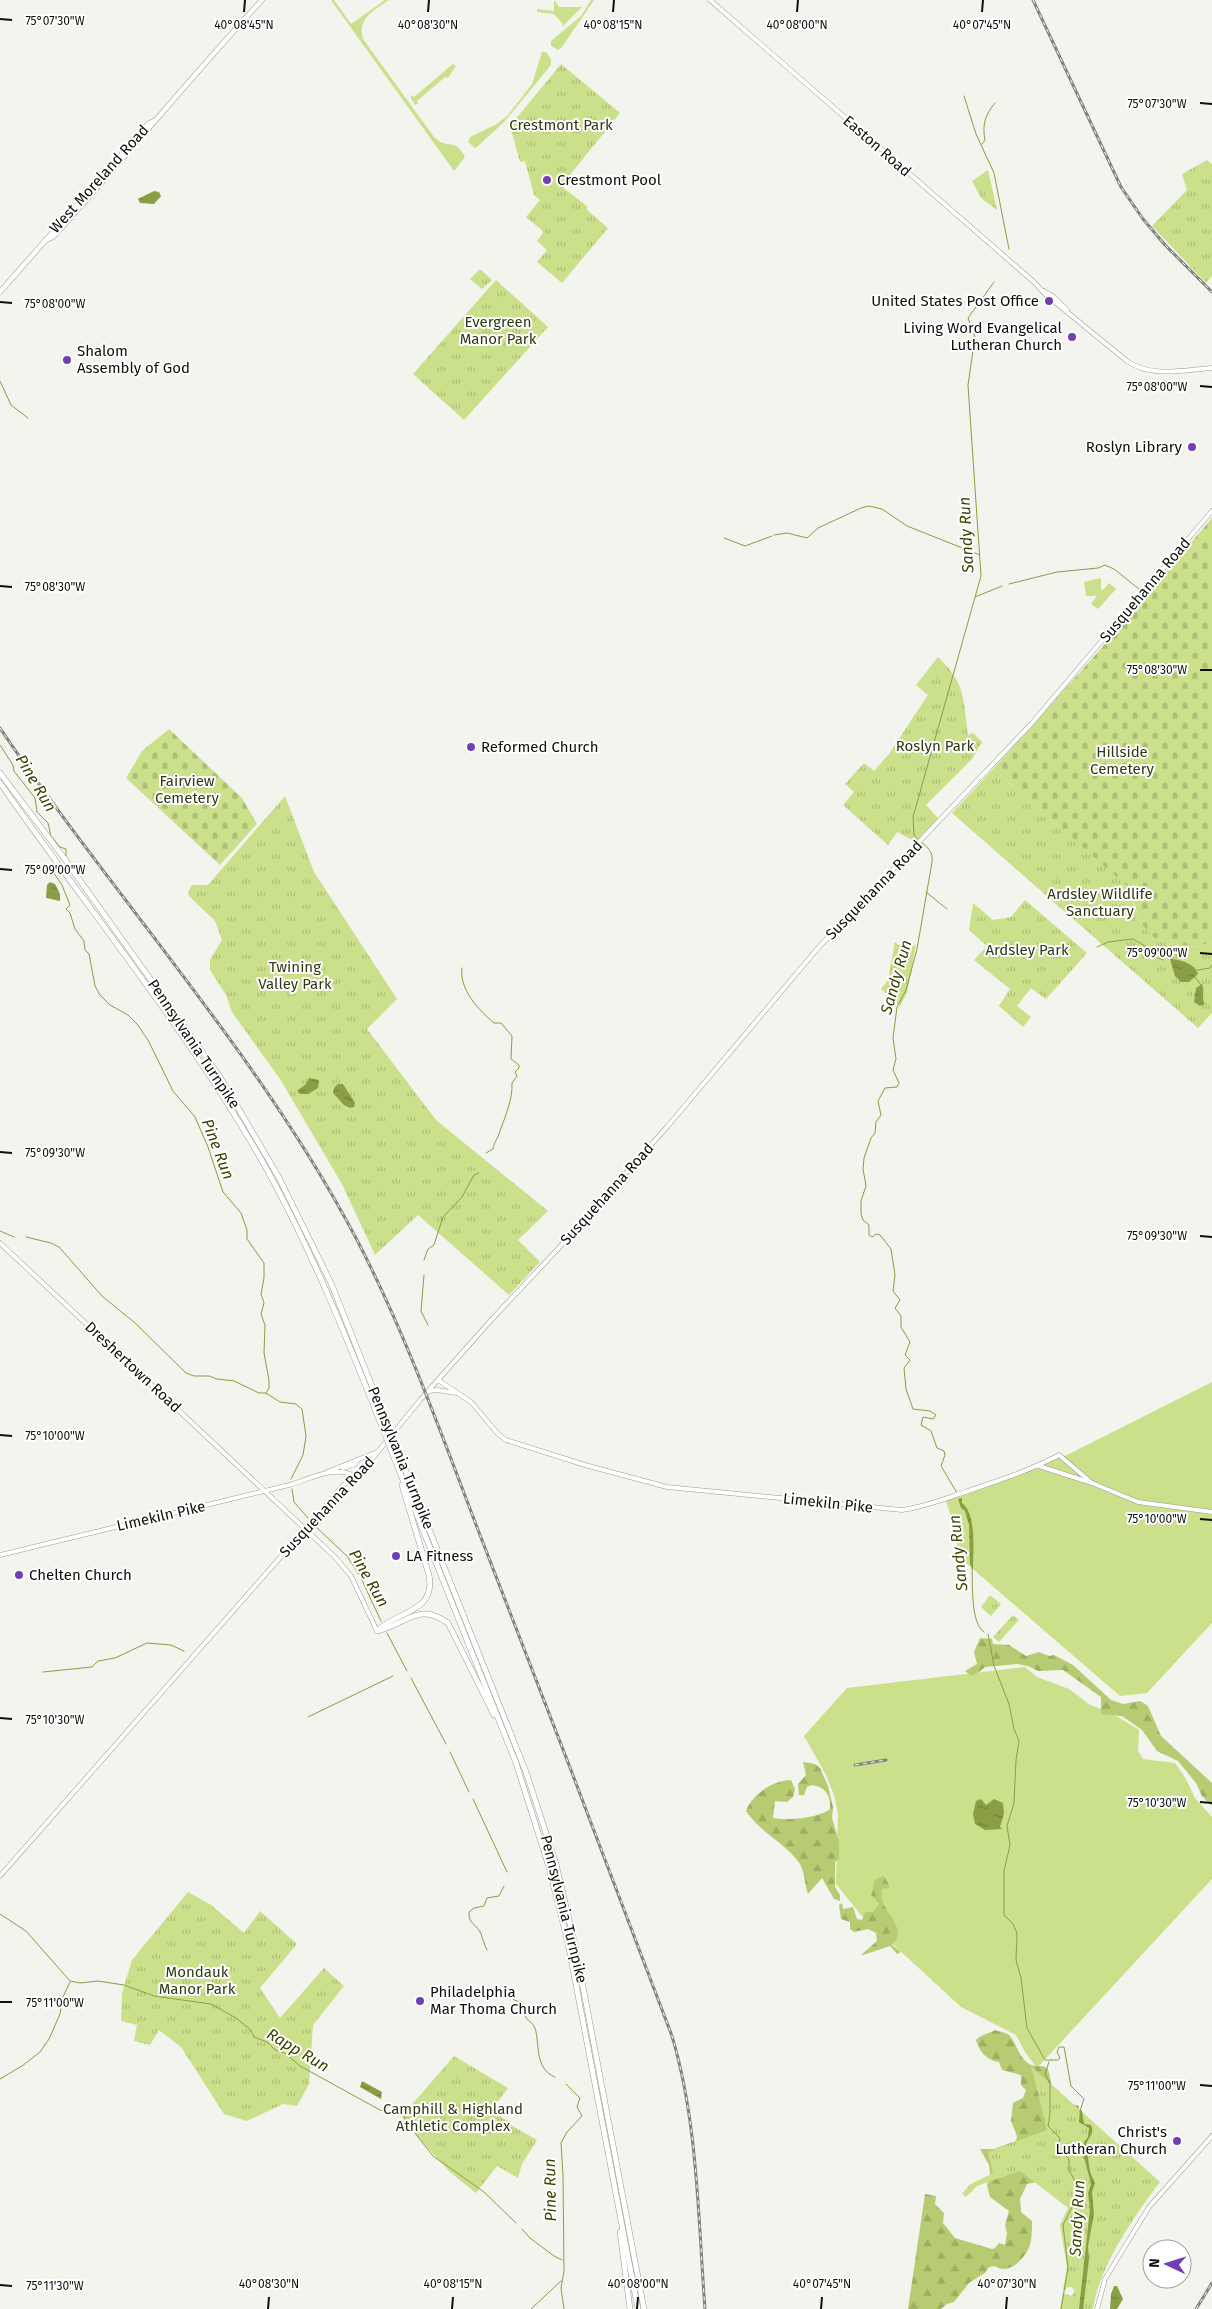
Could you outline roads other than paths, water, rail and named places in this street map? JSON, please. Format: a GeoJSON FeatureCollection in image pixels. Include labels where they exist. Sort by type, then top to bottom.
{"type":"FeatureCollection","features":[{"type":"Feature","properties":{"kind":"highway","name":"Pennsylvania Turnpike"},"geometry":{"type":"LineString","coordinates":[[0,773],[64,858],[220,1077],[278,1176],[330,1283],[389,1429],[398,1460],[516,1764],[548,1867],[568,1942],[638,2309]]}},
{"type":"Feature","properties":{"kind":"highway","name":"Pennsylvania Turnpike"},"geometry":{"type":"LineString","coordinates":[[0,783],[206,1069],[261,1158],[315,1265],[385,1434],[398,1460],[526,1772],[556,1864],[576,1950],[644,2309]]}},
{"type":"Feature","properties":{"kind":"highway"},"geometry":{"type":"LineString","coordinates":[[377,1631],[383,1625],[424,1602],[430,1588],[429,1575],[398,1460]]}},
{"type":"Feature","properties":{"kind":"highway"},"geometry":{"type":"LineString","coordinates":[[377,1631],[423,1613],[434,1614],[448,1623],[516,1764]]}},
{"type":"Feature","properties":{"kind":"highway"},"geometry":{"type":"LineString","coordinates":[[616,2197],[630,2309]]}},
{"type":"Feature","properties":{"kind":"main road","name":"West Moreland Road"},"geometry":{"type":"LineString","coordinates":[[0,292],[46,240],[53,237],[97,189],[154,121],[262,0]]}},
{"type":"Feature","properties":{"kind":"main road","name":"Easton Road"},"geometry":{"type":"LineString","coordinates":[[710,0],[1044,291],[1060,302],[1134,366],[1154,372],[1212,368]]}},
{"type":"Feature","properties":{"kind":"main road","name":"Susquehanna Road"},"geometry":{"type":"LineString","coordinates":[[0,1876],[135,1720],[354,1476],[378,1452],[426,1393],[667,1127],[820,947],[1032,723],[1212,511]]}},
{"type":"Feature","properties":{"kind":"main road","name":"Dreshertown Road"},"geometry":{"type":"LineString","coordinates":[[0,1243],[335,1557],[351,1576],[377,1631]]}},
{"type":"Feature","properties":{"kind":"main road"},"geometry":{"type":"LineString","coordinates":[[438,1380],[448,1392]]}},
{"type":"Feature","properties":{"kind":"main road","name":"Limekiln Pike"},"geometry":{"type":"LineString","coordinates":[[438,1380],[471,1402],[499,1435],[506,1440],[585,1465],[668,1487],[902,1510],[961,1493],[1038,1466],[1059,1455],[1092,1484]]}},
{"type":"Feature","properties":{"kind":"main road","name":"Limekiln Pike"},"geometry":{"type":"LineString","coordinates":[[426,1393],[433,1390],[456,1393]]}},
{"type":"Feature","properties":{"kind":"main road"},"geometry":{"type":"LineString","coordinates":[[321,1475],[378,1452]]}},
{"type":"Feature","properties":{"kind":"main road"},"geometry":{"type":"LineString","coordinates":[[337,1472],[355,1464],[357,1460]]}},
{"type":"Feature","properties":{"kind":"main road"},"geometry":{"type":"LineString","coordinates":[[1038,1466],[1138,1502],[1212,1512]]}},
{"type":"Feature","properties":{"kind":"main road"},"geometry":{"type":"LineString","coordinates":[[321,1475],[347,1471],[354,1476]]}},
{"type":"Feature","properties":{"kind":"main road","name":"Limekiln Pike"},"geometry":{"type":"LineString","coordinates":[[0,1555],[266,1491],[321,1475]]}},
{"type":"Feature","properties":{"kind":"main road"},"geometry":{"type":"LineString","coordinates":[[1097,2309],[1105,2279],[1149,2207],[1212,2136]]}},
{"type":"Feature","properties":{"kind":"water"},"geometry":{"type":"Polygon","coordinates":[[[154,191],[159,192],[161,196],[154,204],[140,203],[138,199],[154,191]]]}},
{"type":"Feature","properties":{"kind":"water"},"geometry":{"type":"Polygon","coordinates":[[[50,882],[55,884],[60,894],[60,901],[46,898],[47,885],[50,882]]]}},
{"type":"Feature","properties":{"kind":"water"},"geometry":{"type":"Polygon","coordinates":[[[1170,959],[1187,963],[1194,967],[1198,974],[1189,982],[1181,982],[1175,976],[1170,959]]]}},
{"type":"Feature","properties":{"kind":"water"},"geometry":{"type":"Polygon","coordinates":[[[1202,984],[1205,1004],[1200,1006],[1194,1002],[1196,988],[1202,984]]]}},
{"type":"Feature","properties":{"kind":"water"},"geometry":{"type":"Polygon","coordinates":[[[309,1078],[319,1080],[318,1088],[308,1094],[300,1094],[297,1091],[306,1084],[309,1078]]]}},
{"type":"Feature","properties":{"kind":"water"},"geometry":{"type":"Polygon","coordinates":[[[338,1084],[343,1084],[355,1103],[354,1107],[350,1108],[344,1105],[333,1093],[334,1088],[338,1084]]]}},
{"type":"Feature","properties":{"kind":"water"},"geometry":{"type":"Polygon","coordinates":[[[962,1498],[962,1503],[967,1508],[972,1524],[973,1570],[970,1564],[969,1525],[965,1511],[961,1508],[958,1499],[962,1498]]]}},
{"type":"Feature","properties":{"kind":"water"},"geometry":{"type":"Polygon","coordinates":[[[981,1799],[986,1805],[994,1799],[1003,1803],[1004,1813],[1000,1827],[1002,1829],[985,1830],[975,1824],[973,1814],[976,1801],[981,1799]]]}},
{"type":"Feature","properties":{"kind":"water"},"geometry":{"type":"Polygon","coordinates":[[[362,2081],[382,2092],[381,2099],[360,2087],[362,2081]]]}},
{"type":"Feature","properties":{"kind":"water"},"geometry":{"type":"Polygon","coordinates":[[[1080,2109],[1084,2124],[1091,2125],[1092,2128],[1092,2134],[1086,2145],[1090,2172],[1095,2183],[1092,2192],[1094,2214],[1088,2246],[1089,2259],[1083,2309],[1079,2309],[1090,2209],[1088,2193],[1091,2184],[1084,2157],[1084,2142],[1088,2137],[1089,2128],[1079,2122],[1080,2109]]]}},
{"type":"Feature","properties":{"kind":"water"},"geometry":{"type":"Polygon","coordinates":[[[1114,2286],[1117,2286],[1123,2299],[1117,2309],[1110,2309],[1111,2294],[1114,2286]]]}},
{"type":"Feature","properties":{"kind":"waterway","name":"Sandy Run"},"geometry":{"type":"LineString","coordinates":[[964,96],[976,134],[994,173],[1009,249]]}},
{"type":"Feature","properties":{"kind":"waterway"},"geometry":{"type":"LineString","coordinates":[[982,144],[985,140],[985,120],[995,103]]}},
{"type":"Feature","properties":{"kind":"waterway","name":"Sandy Run"},"geometry":{"type":"LineString","coordinates":[[957,1493],[941,1466],[945,1455],[944,1451],[937,1448],[931,1431],[921,1425],[923,1417],[933,1419],[936,1415],[930,1411],[913,1409],[906,1389],[904,1368],[910,1360],[905,1355],[910,1342],[901,1327],[901,1316],[895,1308],[900,1300],[893,1291],[895,1275],[891,1249],[880,1235],[876,1234],[872,1237],[869,1235],[869,1225],[863,1220],[861,1214],[861,1201],[866,1186],[863,1169],[864,1158],[871,1138],[875,1133],[876,1122],[881,1115],[878,1101],[885,1088],[897,1087],[899,1083],[893,1070],[896,1059],[893,1038],[897,1007],[906,990],[917,949],[932,862],[931,853],[914,835],[913,817],[981,576],[968,385],[975,337],[968,318],[994,282]]}},
{"type":"Feature","properties":{"kind":"waterway"},"geometry":{"type":"LineString","coordinates":[[0,381],[11,405],[28,418]]}},
{"type":"Feature","properties":{"kind":"waterway"},"geometry":{"type":"LineString","coordinates":[[774,535],[787,533],[807,538],[818,528],[869,506],[882,509],[907,526],[980,555]]}},
{"type":"Feature","properties":{"kind":"waterway"},"geometry":{"type":"LineString","coordinates":[[724,538],[745,546],[772,536]]}},
{"type":"Feature","properties":{"kind":"waterway"},"geometry":{"type":"LineString","coordinates":[[1009,584],[1057,572],[1098,568],[1105,565],[1114,569],[1139,589]]}},
{"type":"Feature","properties":{"kind":"waterway"},"geometry":{"type":"LineString","coordinates":[[975,597],[1002,586]]}},
{"type":"Feature","properties":{"kind":"waterway","name":"Pine Run"},"geometry":{"type":"LineString","coordinates":[[0,745],[13,765],[14,771],[35,798],[37,812],[48,823],[51,836],[60,847],[66,849],[66,857]]}},
{"type":"Feature","properties":{"kind":"waterway","name":"Pine Run"},"geometry":{"type":"LineString","coordinates":[[51,865],[51,869],[62,885],[70,905],[66,909],[70,913],[75,929],[84,941],[85,950],[89,954],[95,986],[100,995],[110,1005],[128,1015],[137,1024],[148,1040],[173,1091],[195,1117],[208,1147],[223,1192],[241,1213],[247,1230],[247,1239],[264,1263],[261,1294],[264,1303],[261,1314],[265,1325],[264,1353],[269,1380],[269,1388],[266,1393]]}},
{"type":"Feature","properties":{"kind":"waterway"},"geometry":{"type":"LineString","coordinates":[[926,892],[947,909]]}},
{"type":"Feature","properties":{"kind":"waterway"},"geometry":{"type":"LineString","coordinates":[[1097,947],[1108,942],[1133,939],[1159,954]]}},
{"type":"Feature","properties":{"kind":"waterway"},"geometry":{"type":"LineString","coordinates":[[1158,958],[1163,960]]}},
{"type":"Feature","properties":{"kind":"waterway"},"geometry":{"type":"LineString","coordinates":[[1197,970],[1210,968],[1212,965]]}},
{"type":"Feature","properties":{"kind":"waterway"},"geometry":{"type":"LineString","coordinates":[[462,968],[464,984],[476,1006],[494,1023],[501,1023],[512,1036],[511,1059],[519,1065],[515,1072],[517,1076],[512,1083],[510,1103],[499,1134],[493,1149],[486,1153]]}},
{"type":"Feature","properties":{"kind":"waterway"},"geometry":{"type":"LineString","coordinates":[[1195,977],[1201,985]]}},
{"type":"Feature","properties":{"kind":"waterway"},"geometry":{"type":"LineString","coordinates":[[424,1260],[428,1249],[434,1245],[443,1217],[462,1197],[474,1175],[479,1173]]}},
{"type":"Feature","properties":{"kind":"waterway"},"geometry":{"type":"LineString","coordinates":[[0,1231],[14,1237]]}},
{"type":"Feature","properties":{"kind":"waterway"},"geometry":{"type":"LineString","coordinates":[[26,1237],[51,1243],[59,1247],[102,1296],[135,1323],[186,1373],[194,1376],[209,1376],[234,1381],[259,1393],[266,1393],[280,1402],[296,1404],[302,1409],[306,1436],[303,1455],[291,1479]]}},
{"type":"Feature","properties":{"kind":"waterway"},"geometry":{"type":"LineString","coordinates":[[424,1275],[421,1311],[428,1325]]}},
{"type":"Feature","properties":{"kind":"waterway","name":"Pine Run"},"geometry":{"type":"LineString","coordinates":[[292,1489],[294,1502],[308,1518]]}},
{"type":"Feature","properties":{"kind":"waterway","name":"Pine Run"},"geometry":{"type":"LineString","coordinates":[[315,1526],[347,1556],[360,1576],[381,1621]]}},
{"type":"Feature","properties":{"kind":"waterway","name":"Sandy Run"},"geometry":{"type":"LineString","coordinates":[[972,1568],[974,1612],[976,1620],[984,1632]]}},
{"type":"Feature","properties":{"kind":"waterway","name":"Pine Run"},"geometry":{"type":"LineString","coordinates":[[387,1633],[407,1671]]}},
{"type":"Feature","properties":{"kind":"waterway","name":"Sandy Run"},"geometry":{"type":"LineString","coordinates":[[988,1634],[994,1666],[1009,1704],[1014,1729],[1019,1741],[1014,1803],[1007,1826],[1010,1845],[1004,1871],[1004,1915],[1013,1924],[1017,1933],[1016,1960],[1021,1978],[1027,2028],[1045,2060],[1058,2060],[1060,2058],[1057,2052],[1059,2047],[1064,2047],[1071,2086],[1084,2099],[1080,2111]]}},
{"type":"Feature","properties":{"kind":"waterway"},"geometry":{"type":"LineString","coordinates":[[43,1672],[92,1667],[98,1661],[115,1658],[147,1643],[171,1645],[184,1651]]}},
{"type":"Feature","properties":{"kind":"waterway"},"geometry":{"type":"LineString","coordinates":[[308,1717],[393,1676]]}},
{"type":"Feature","properties":{"kind":"waterway","name":"Pine Run"},"geometry":{"type":"LineString","coordinates":[[411,1678],[446,1744]]}},
{"type":"Feature","properties":{"kind":"waterway","name":"Pine Run"},"geometry":{"type":"LineString","coordinates":[[450,1752],[469,1792]]}},
{"type":"Feature","properties":{"kind":"waterway","name":"Pine Run"},"geometry":{"type":"LineString","coordinates":[[473,1799],[507,1872]]}},
{"type":"Feature","properties":{"kind":"waterway","name":"Pine Run"},"geometry":{"type":"LineString","coordinates":[[487,1950],[480,1931],[470,1919],[469,1912],[474,1908],[484,1906],[487,1898],[499,1896],[504,1886]]}},
{"type":"Feature","properties":{"kind":"waterway","name":"Rapp Run"},"geometry":{"type":"LineString","coordinates":[[0,1914],[26,1931],[70,1981],[80,1983],[98,1981],[124,1985],[154,1996],[211,2004],[236,2018],[251,2030],[254,2037],[267,2042],[275,2050],[285,2053],[300,2066],[380,2110],[404,2116],[407,2123],[433,2156],[484,2192],[516,2223]]}},
{"type":"Feature","properties":{"kind":"waterway"},"geometry":{"type":"LineString","coordinates":[[0,2079],[22,2066],[40,2052],[49,2039],[60,2014],[62,1999],[70,1982]]}},
{"type":"Feature","properties":{"kind":"waterway","name":"Pine Run"},"geometry":{"type":"LineString","coordinates":[[509,1994],[514,2000],[523,2003],[526,2017],[535,2028],[541,2062],[548,2073],[555,2077]]}},
{"type":"Feature","properties":{"kind":"waterway"},"geometry":{"type":"LineString","coordinates":[[1049,2062],[1045,2074],[1050,2084],[1048,2126],[1060,2138],[1058,2148],[1069,2159],[1069,2170],[1076,2183],[1072,2207],[1063,2225],[1068,2268],[1061,2309]]}},
{"type":"Feature","properties":{"kind":"waterway","name":"Pine Run"},"geometry":{"type":"LineString","coordinates":[[564,2309],[561,2288],[564,2271],[561,2143],[567,2132],[582,2116],[577,2107],[580,2098],[566,2084]]}},
{"type":"Feature","properties":{"kind":"waterway","name":"Rapp Run"},"geometry":{"type":"LineString","coordinates":[[522,2229],[530,2238],[562,2260]]}},
{"type":"Feature","properties":{"kind":"waterway"},"geometry":{"type":"LineString","coordinates":[[531,2309],[561,2281]]}},
{"type":"Feature","properties":{"kind":"railway"},"geometry":{"type":"LineString","coordinates":[[1033,0],[1121,187],[1143,219],[1165,245],[1212,292]]}},
{"type":"Feature","properties":{"kind":"railway"},"geometry":{"type":"LineString","coordinates":[[0,728],[91,855],[186,979],[277,1106],[319,1172],[357,1240],[392,1312],[437,1423],[672,2036],[681,2069],[692,2137],[705,2309]]}},
{"type":"Feature","properties":{"kind":"railway"},"geometry":{"type":"LineString","coordinates":[[855,1765],[886,1760]]}},
{"type":"Feature","properties":{"kind":"railway"},"geometry":{"type":"LineString","coordinates":[[1196,2309],[1212,2283]]}},
{"type":"Feature","properties":{"kind":"place","name":"Crestmont Pool"},"geometry":{"type":"Point","coordinates":[547,180]}},
{"type":"Feature","properties":{"kind":"place","name":"United States Post Office"},"geometry":{"type":"Point","coordinates":[1049,301]}},
{"type":"Feature","properties":{"kind":"place","name":"Living Word Evangelical Lutheran Church"},"geometry":{"type":"Point","coordinates":[1072,337]}},
{"type":"Feature","properties":{"kind":"place","name":"Shalom Assembly of God"},"geometry":{"type":"Point","coordinates":[67,360]}},
{"type":"Feature","properties":{"kind":"place","name":"Roslyn Library"},"geometry":{"type":"Point","coordinates":[1192,447]}},
{"type":"Feature","properties":{"kind":"place","name":"Reformed Church"},"geometry":{"type":"Point","coordinates":[471,747]}},
{"type":"Feature","properties":{"kind":"place","name":"LA Fitness"},"geometry":{"type":"Point","coordinates":[396,1556]}},
{"type":"Feature","properties":{"kind":"place","name":"Chelten Church"},"geometry":{"type":"Point","coordinates":[19,1575]}},
{"type":"Feature","properties":{"kind":"place","name":"Philadelphia Mar Thoma Church"},"geometry":{"type":"Point","coordinates":[420,2001]}},
{"type":"Feature","properties":{"kind":"place","name":"Christ's Lutheran Church"},"geometry":{"type":"Point","coordinates":[1177,2141]}},
{"type":"Feature","properties":{"kind":"park label","name":"Crestmont Park"},"geometry":{"type":"Point","coordinates":[561,125]}},
{"type":"Feature","properties":{"kind":"park label","name":"Evergreen Manor Park"},"geometry":{"type":"Point","coordinates":[498,330]}},
{"type":"Feature","properties":{"kind":"park label","name":"Roslyn Park"},"geometry":{"type":"Point","coordinates":[935,746]}},
{"type":"Feature","properties":{"kind":"park label","name":"Hillside Cemetery"},"geometry":{"type":"Point","coordinates":[1122,760]}},
{"type":"Feature","properties":{"kind":"park label","name":"Fairview Cemetery"},"geometry":{"type":"Point","coordinates":[187,790]}},
{"type":"Feature","properties":{"kind":"park label","name":"Ardsley Wildlife Sanctuary"},"geometry":{"type":"Point","coordinates":[1100,902]}},
{"type":"Feature","properties":{"kind":"park label","name":"Ardsley Park"},"geometry":{"type":"Point","coordinates":[1027,950]}},
{"type":"Feature","properties":{"kind":"park label","name":"Twining Valley Park"},"geometry":{"type":"Point","coordinates":[295,976]}},
{"type":"Feature","properties":{"kind":"park label","name":"Mondauk Manor Park"},"geometry":{"type":"Point","coordinates":[197,1980]}},
{"type":"Feature","properties":{"kind":"park label","name":"Camphill & Highland Athletic Complex"},"geometry":{"type":"Point","coordinates":[453,2118]}}]}
